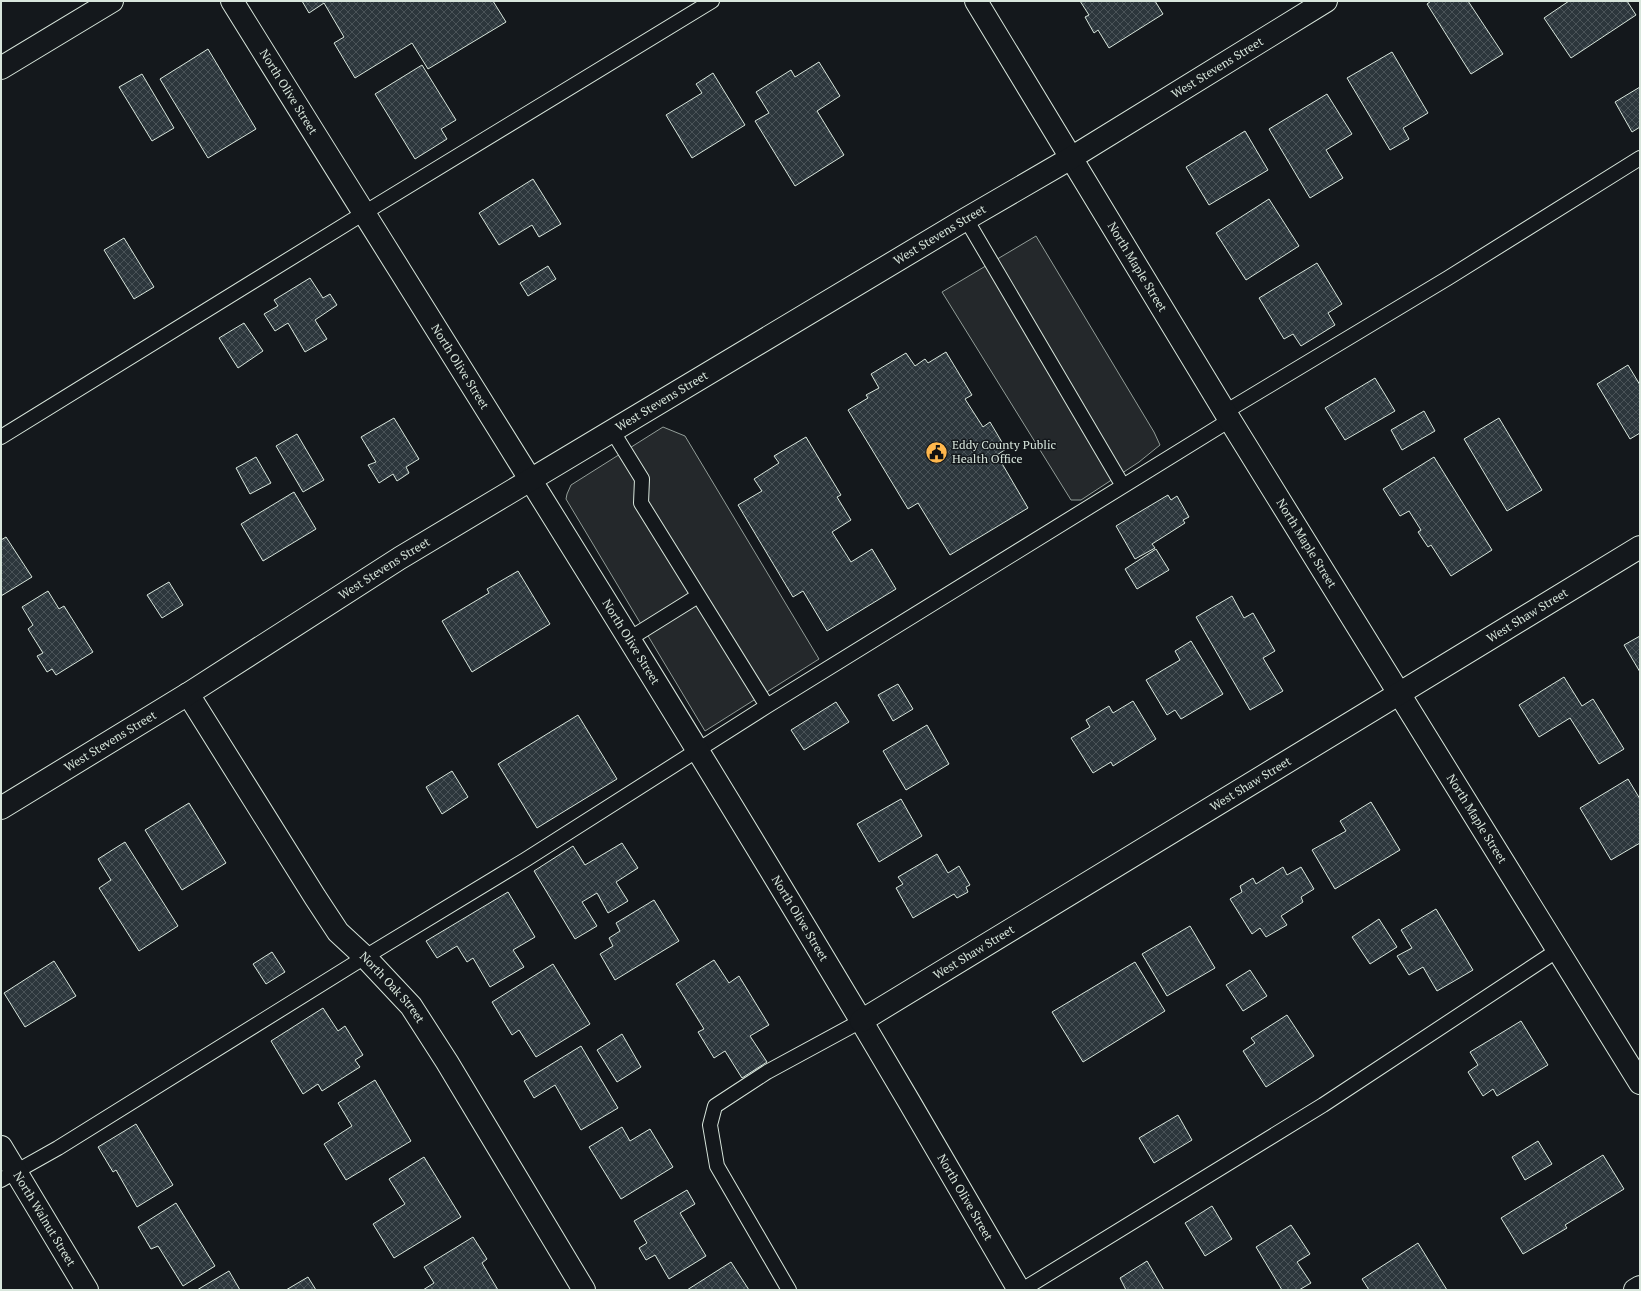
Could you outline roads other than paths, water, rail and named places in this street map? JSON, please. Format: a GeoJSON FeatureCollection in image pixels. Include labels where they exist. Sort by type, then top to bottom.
{"type":"FeatureCollection","features":[{"type":"Feature","properties":{"kind":"street"},"geometry":{"type":"LineString","coordinates":[[1,68],[112,1]]}},
{"type":"Feature","properties":{"kind":"street","name":"North Olive Street"},"geometry":{"type":"LineString","coordinates":[[232,1],[531,480],[697,750],[861,1021],[1021,1290]]}},
{"type":"Feature","properties":{"kind":"street","name":"North Maple Street"},"geometry":{"type":"LineString","coordinates":[[976,1],[1227,416],[1640,1083]]}},
{"type":"Feature","properties":{"kind":"street","name":"West Stevens Street"},"geometry":{"type":"LineString","coordinates":[[1,808],[188,694],[400,558],[613,432],[966,219],[1071,158],[1326,1]]}},
{"type":"Feature","properties":{"kind":"street","name":"West Shaw Street"},"geometry":{"type":"LineString","coordinates":[[861,1021],[1640,547]]}},
{"type":"Feature","properties":{"kind":"street","name":"North Oak Street"},"geometry":{"type":"LineString","coordinates":[[188,694],[338,932],[365,957],[411,1006],[455,1075],[584,1290]]}},
{"type":"Feature","properties":{"kind":"street","name":"North Walnut Street"},"geometry":{"type":"LineString","coordinates":[[1,1147],[8,1176],[88,1290]]}},
{"type":"Feature","properties":{"kind":"street"},"geometry":{"type":"LineString","coordinates":[[1635,1290],[1640,1287]]}},
{"type":"Feature","properties":{"kind":"lane"},"geometry":{"type":"LineString","coordinates":[[1,437],[712,1]]}},
{"type":"Feature","properties":{"kind":"lane"},"geometry":{"type":"LineString","coordinates":[[8,1176],[58,1148],[365,957],[525,860],[767,706],[1123,486],[1227,416],[1640,158]]}},
{"type":"Feature","properties":{"kind":"lane"},"geometry":{"type":"LineString","coordinates":[[966,219],[1123,486]]}},
{"type":"Feature","properties":{"kind":"lane"},"geometry":{"type":"LineString","coordinates":[[613,432],[642,479],[641,503],[767,706]]}},
{"type":"Feature","properties":{"kind":"lane"},"geometry":{"type":"LineString","coordinates":[[629,639],[698,596]]}},
{"type":"Feature","properties":{"kind":"lane"},"geometry":{"type":"LineString","coordinates":[[1021,1290],[1323,1105],[1558,950]]}},
{"type":"Feature","properties":{"kind":"lane"},"geometry":{"type":"LineString","coordinates":[[789,1290],[717,1166],[710,1125],[715,1106],[767,1072],[861,1021]]}},
{"type":"Feature","properties":{"kind":"place","name":"Eddy County Public Health Office"},"geometry":{"type":"Point","coordinates":[937,452]}}]}
